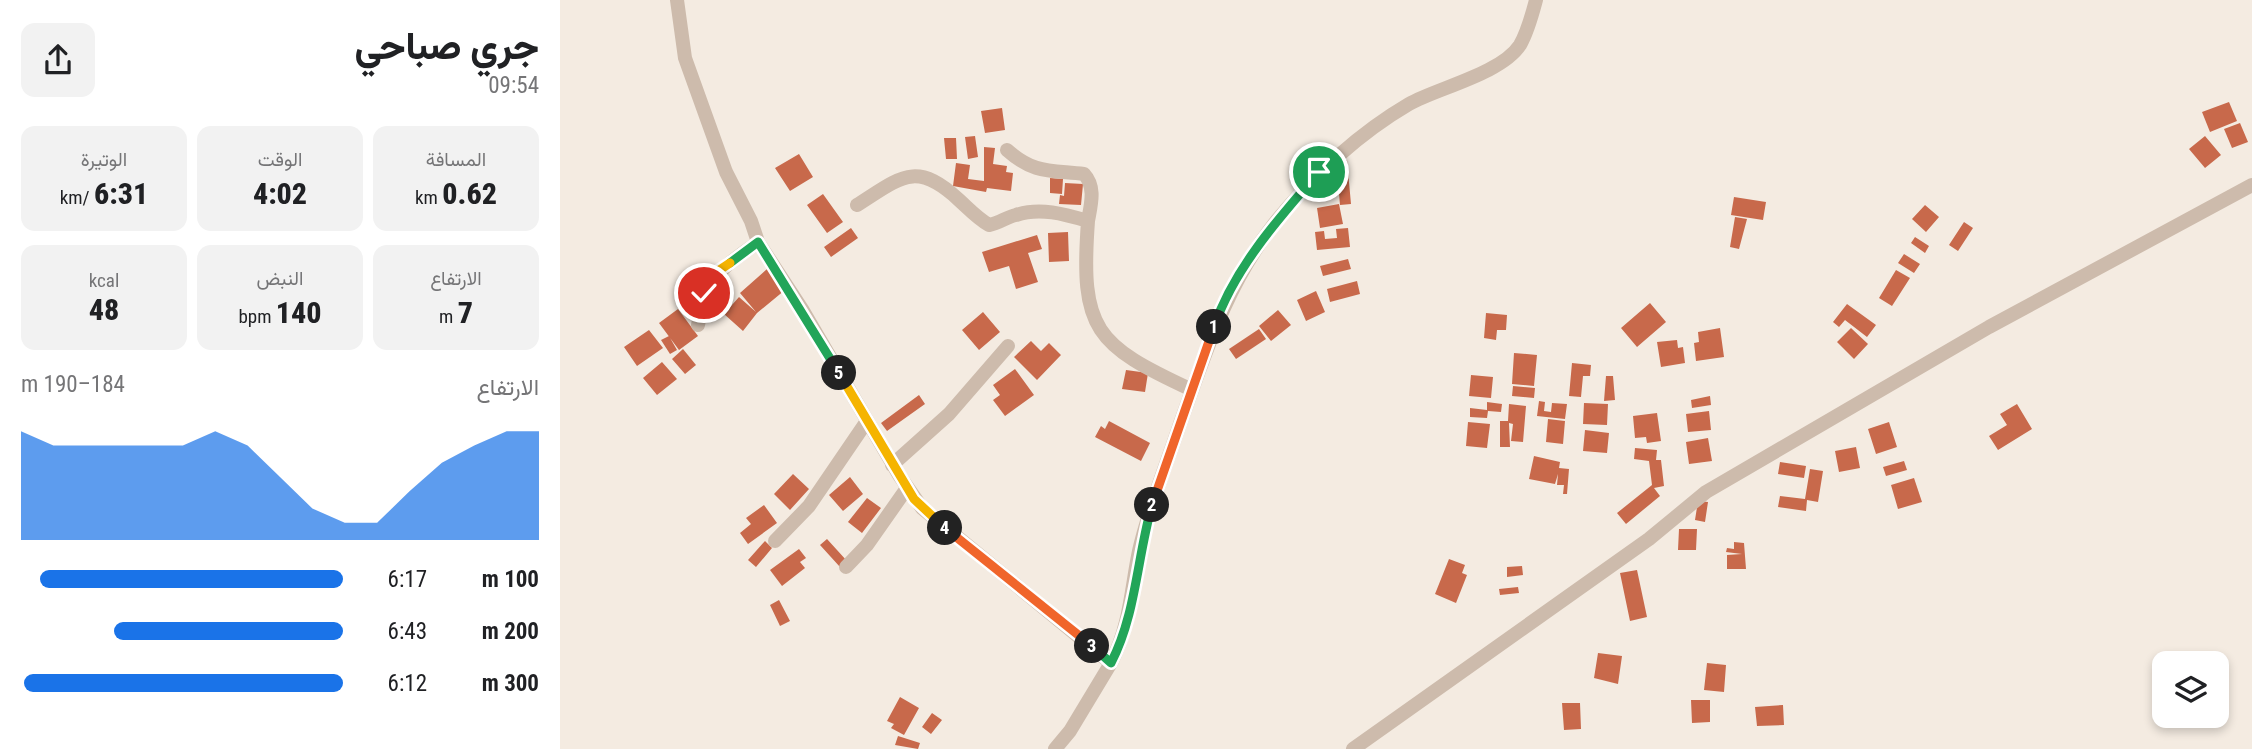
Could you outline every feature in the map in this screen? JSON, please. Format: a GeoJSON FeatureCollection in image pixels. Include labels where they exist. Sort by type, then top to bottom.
{"type":"FeatureCollection","features":[{"type":"Feature","properties":{"kind":"street"},"geometry":{"type":"LineString","coordinates":[[677,0],[685,58],[726,172],[751,221],[758,242],[802,309],[907,488],[922,509],[1111,663]]}},
{"type":"Feature","properties":{"kind":"street"},"geometry":{"type":"LineString","coordinates":[[1055,749],[1070,730],[1111,663],[1128,624],[1139,551],[1152,503],[1217,316],[1239,278],[1273,226],[1319,172],[1410,103],[1458,85],[1518,48],[1528,30],[1536,0]]}},
{"type":"Feature","properties":{"kind":"street"},"geometry":{"type":"LineString","coordinates":[[1007,150],[1023,164],[1040,171],[1084,174],[1090,180],[1092,194],[1084,269],[1087,300],[1100,331],[1112,346],[1149,370],[1192,390]]}},
{"type":"Feature","properties":{"kind":"street"},"geometry":{"type":"LineString","coordinates":[[858,205],[893,181],[910,176],[931,178],[978,219],[989,225],[1014,215],[1039,211],[1058,212],[1088,221]]}},
{"type":"Feature","properties":{"kind":"street"},"geometry":{"type":"LineString","coordinates":[[1353,749],[1649,539],[1706,492],[1989,327],[2252,185]]}},
{"type":"Feature","properties":{"kind":"street"},"geometry":{"type":"LineString","coordinates":[[698,325],[704,293],[718,271],[758,242]]}},
{"type":"Feature","properties":{"kind":"street"},"geometry":{"type":"LineString","coordinates":[[892,464],[949,414],[1008,346]]}},
{"type":"Feature","properties":{"kind":"street"},"geometry":{"type":"LineString","coordinates":[[775,541],[809,506],[867,421]]}},
{"type":"Feature","properties":{"kind":"street"},"geometry":{"type":"LineString","coordinates":[[846,567],[867,545],[907,488]]}},
{"type":"Feature","properties":{"kind":"building"},"geometry":{"type":"Polygon","coordinates":[[[2229,102],[2237,121],[2210,132],[2202,112],[2229,102]]]}},
{"type":"Feature","properties":{"kind":"building"},"geometry":{"type":"Polygon","coordinates":[[[1002,108],[1005,130],[985,133],[981,111],[1002,108]]]}},
{"type":"Feature","properties":{"kind":"building"},"geometry":{"type":"Polygon","coordinates":[[[2240,123],[2248,142],[2232,148],[2224,129],[2240,123]]]}},
{"type":"Feature","properties":{"kind":"building"},"geometry":{"type":"Polygon","coordinates":[[[975,136],[978,157],[968,159],[965,137],[975,136]]]}},
{"type":"Feature","properties":{"kind":"building"},"geometry":{"type":"Polygon","coordinates":[[[2205,136],[2221,155],[2205,168],[2189,149],[2205,136]]]}},
{"type":"Feature","properties":{"kind":"building"},"geometry":{"type":"Polygon","coordinates":[[[944,138],[956,138],[957,159],[946,159],[944,138]]]}},
{"type":"Feature","properties":{"kind":"building"},"geometry":{"type":"Polygon","coordinates":[[[984,147],[995,148],[993,164],[1007,166],[1006,172],[1013,173],[1011,191],[987,188],[986,192],[953,186],[956,163],[970,165],[968,179],[984,181],[984,147]]]}},
{"type":"Feature","properties":{"kind":"building"},"geometry":{"type":"Polygon","coordinates":[[[799,154],[813,177],[790,191],[775,168],[799,154]]]}},
{"type":"Feature","properties":{"kind":"building"},"geometry":{"type":"Polygon","coordinates":[[[1347,160],[1351,204],[1340,205],[1336,161],[1347,160]]]}},
{"type":"Feature","properties":{"kind":"building"},"geometry":{"type":"Polygon","coordinates":[[[1050,178],[1063,179],[1062,194],[1050,193],[1050,178]]]}},
{"type":"Feature","properties":{"kind":"building"},"geometry":{"type":"Polygon","coordinates":[[[1065,183],[1083,184],[1081,205],[1059,204],[1060,195],[1064,196],[1065,183]]]}},
{"type":"Feature","properties":{"kind":"building"},"geometry":{"type":"Polygon","coordinates":[[[823,194],[843,222],[827,233],[807,205],[823,194]]]}},
{"type":"Feature","properties":{"kind":"building"},"geometry":{"type":"Polygon","coordinates":[[[1734,197],[1766,202],[1763,220],[1731,215],[1734,197]]]}},
{"type":"Feature","properties":{"kind":"building"},"geometry":{"type":"Polygon","coordinates":[[[1339,204],[1343,224],[1320,228],[1317,208],[1339,204]]]}},
{"type":"Feature","properties":{"kind":"building"},"geometry":{"type":"Polygon","coordinates":[[[1925,205],[1939,217],[1926,232],[1912,219],[1925,205]]]}},
{"type":"Feature","properties":{"kind":"building"},"geometry":{"type":"Polygon","coordinates":[[[1735,217],[1747,219],[1739,249],[1730,247],[1735,217]]]}},
{"type":"Feature","properties":{"kind":"building"},"geometry":{"type":"Polygon","coordinates":[[[1964,222],[1973,228],[1958,251],[1949,245],[1964,222]]]}},
{"type":"Feature","properties":{"kind":"building"},"geometry":{"type":"Polygon","coordinates":[[[851,228],[858,238],[831,257],[824,247],[851,228]]]}},
{"type":"Feature","properties":{"kind":"building"},"geometry":{"type":"Polygon","coordinates":[[[1348,228],[1350,247],[1317,250],[1315,232],[1324,231],[1325,239],[1337,238],[1336,229],[1348,228]]]}},
{"type":"Feature","properties":{"kind":"building"},"geometry":{"type":"Polygon","coordinates":[[[1068,232],[1069,261],[1049,262],[1048,233],[1068,232]]]}},
{"type":"Feature","properties":{"kind":"building"},"geometry":{"type":"Polygon","coordinates":[[[1037,235],[1042,249],[1028,253],[1038,282],[1016,289],[1009,266],[989,272],[982,252],[1037,235]]]}},
{"type":"Feature","properties":{"kind":"building"},"geometry":{"type":"Polygon","coordinates":[[[1915,237],[1929,246],[1925,253],[1911,243],[1915,237]]]}},
{"type":"Feature","properties":{"kind":"building"},"geometry":{"type":"Polygon","coordinates":[[[1904,254],[1920,264],[1914,273],[1898,263],[1904,254]]]}},
{"type":"Feature","properties":{"kind":"building"},"geometry":{"type":"Polygon","coordinates":[[[1348,259],[1351,269],[1323,276],[1320,266],[1348,259]]]}},
{"type":"Feature","properties":{"kind":"building"},"geometry":{"type":"Polygon","coordinates":[[[767,269],[785,290],[757,313],[743,331],[724,314],[739,297],[756,312],[740,293],[767,269]]]}},
{"type":"Feature","properties":{"kind":"building"},"geometry":{"type":"Polygon","coordinates":[[[1896,270],[1910,278],[1892,306],[1879,298],[1896,270]]]}},
{"type":"Feature","properties":{"kind":"building"},"geometry":{"type":"Polygon","coordinates":[[[1357,281],[1360,294],[1330,302],[1327,289],[1357,281]]]}},
{"type":"Feature","properties":{"kind":"building"},"geometry":{"type":"Polygon","coordinates":[[[1316,291],[1325,312],[1306,321],[1297,300],[1316,291]]]}},
{"type":"Feature","properties":{"kind":"building"},"geometry":{"type":"Polygon","coordinates":[[[1650,303],[1666,322],[1637,347],[1621,328],[1650,303]]]}},
{"type":"Feature","properties":{"kind":"building"},"geometry":{"type":"Polygon","coordinates":[[[1847,304],[1876,325],[1867,337],[1845,320],[1839,327],[1833,322],[1847,304]]]}},
{"type":"Feature","properties":{"kind":"building"},"geometry":{"type":"Polygon","coordinates":[[[678,309],[698,336],[679,350],[659,323],[678,309]]]}},
{"type":"Feature","properties":{"kind":"building"},"geometry":{"type":"Polygon","coordinates":[[[1278,310],[1291,325],[1271,341],[1259,326],[1278,310]]]}},
{"type":"Feature","properties":{"kind":"building"},"geometry":{"type":"Polygon","coordinates":[[[983,312],[1000,332],[979,350],[962,330],[983,312]]]}},
{"type":"Feature","properties":{"kind":"building"},"geometry":{"type":"Polygon","coordinates":[[[1486,313],[1507,315],[1506,330],[1497,330],[1496,340],[1484,338],[1486,313]]]}},
{"type":"Feature","properties":{"kind":"building"},"geometry":{"type":"Polygon","coordinates":[[[1720,328],[1724,357],[1696,361],[1694,343],[1699,342],[1698,332],[1720,328]]]}},
{"type":"Feature","properties":{"kind":"building"},"geometry":{"type":"Polygon","coordinates":[[[1851,328],[1868,344],[1854,359],[1837,342],[1851,328]]]}},
{"type":"Feature","properties":{"kind":"building"},"geometry":{"type":"Polygon","coordinates":[[[1259,329],[1266,339],[1236,359],[1229,349],[1259,329]]]}},
{"type":"Feature","properties":{"kind":"building"},"geometry":{"type":"Polygon","coordinates":[[[649,330],[663,348],[637,366],[624,347],[649,330]]]}},
{"type":"Feature","properties":{"kind":"building"},"geometry":{"type":"Polygon","coordinates":[[[669,336],[677,350],[670,354],[661,340],[669,336]]]}},
{"type":"Feature","properties":{"kind":"building"},"geometry":{"type":"Polygon","coordinates":[[[1677,340],[1678,348],[1683,347],[1685,363],[1661,367],[1657,342],[1677,340]]]}},
{"type":"Feature","properties":{"kind":"building"},"geometry":{"type":"Polygon","coordinates":[[[1031,341],[1041,351],[1049,343],[1061,355],[1037,380],[1014,357],[1031,341]]]}},
{"type":"Feature","properties":{"kind":"building"},"geometry":{"type":"Polygon","coordinates":[[[683,349],[696,365],[685,374],[672,359],[683,349]]]}},
{"type":"Feature","properties":{"kind":"building"},"geometry":{"type":"Polygon","coordinates":[[[1514,353],[1537,355],[1534,386],[1512,384],[1514,353]]]}},
{"type":"Feature","properties":{"kind":"building"},"geometry":{"type":"Polygon","coordinates":[[[662,362],[677,379],[657,395],[643,378],[662,362]]]}},
{"type":"Feature","properties":{"kind":"building"},"geometry":{"type":"Polygon","coordinates":[[[1572,363],[1591,365],[1590,376],[1583,376],[1581,397],[1569,396],[1572,363]]]}},
{"type":"Feature","properties":{"kind":"building"},"geometry":{"type":"Polygon","coordinates":[[[1015,369],[1034,395],[1005,416],[993,400],[1000,395],[993,385],[1015,369]]]}},
{"type":"Feature","properties":{"kind":"building"},"geometry":{"type":"Polygon","coordinates":[[[1126,370],[1148,373],[1145,392],[1122,389],[1126,370]]]}},
{"type":"Feature","properties":{"kind":"building"},"geometry":{"type":"Polygon","coordinates":[[[1471,375],[1493,377],[1491,398],[1469,396],[1471,375]]]}},
{"type":"Feature","properties":{"kind":"building"},"geometry":{"type":"Polygon","coordinates":[[[1606,376],[1613,376],[1615,400],[1604,401],[1606,376]]]}},
{"type":"Feature","properties":{"kind":"building"},"geometry":{"type":"Polygon","coordinates":[[[1513,386],[1535,388],[1534,398],[1512,396],[1513,386]]]}},
{"type":"Feature","properties":{"kind":"building"},"geometry":{"type":"Polygon","coordinates":[[[919,395],[925,404],[887,431],[881,423],[919,395]]]}},
{"type":"Feature","properties":{"kind":"building"},"geometry":{"type":"Polygon","coordinates":[[[1710,396],[1711,405],[1692,408],[1691,400],[1710,396]]]}},
{"type":"Feature","properties":{"kind":"building"},"geometry":{"type":"Polygon","coordinates":[[[1539,401],[1545,402],[1544,411],[1551,412],[1552,403],[1567,404],[1565,419],[1537,416],[1539,401]]]}},
{"type":"Feature","properties":{"kind":"building"},"geometry":{"type":"Polygon","coordinates":[[[1487,402],[1502,404],[1501,412],[1488,411],[1487,418],[1470,417],[1470,408],[1487,410],[1487,402]]]}},
{"type":"Feature","properties":{"kind":"building"},"geometry":{"type":"Polygon","coordinates":[[[1584,403],[1608,404],[1607,425],[1583,424],[1584,403]]]}},
{"type":"Feature","properties":{"kind":"building"},"geometry":{"type":"Polygon","coordinates":[[[1509,404],[1526,406],[1523,442],[1511,441],[1513,424],[1509,423],[1510,447],[1500,447],[1500,421],[1508,421],[1509,404]]]}},
{"type":"Feature","properties":{"kind":"building"},"geometry":{"type":"Polygon","coordinates":[[[2017,404],[2032,429],[1998,450],[1989,436],[2007,425],[2000,414],[2017,404]]]}},
{"type":"Feature","properties":{"kind":"building"},"geometry":{"type":"Polygon","coordinates":[[[1709,411],[1711,430],[1688,432],[1686,414],[1709,411]]]}},
{"type":"Feature","properties":{"kind":"building"},"geometry":{"type":"Polygon","coordinates":[[[1657,413],[1661,441],[1647,443],[1646,437],[1635,438],[1633,416],[1657,413]]]}},
{"type":"Feature","properties":{"kind":"building"},"geometry":{"type":"Polygon","coordinates":[[[1548,419],[1565,421],[1563,444],[1546,442],[1548,419]]]}},
{"type":"Feature","properties":{"kind":"building"},"geometry":{"type":"Polygon","coordinates":[[[1109,421],[1150,443],[1141,461],[1095,437],[1101,426],[1105,429],[1109,421]]]}},
{"type":"Feature","properties":{"kind":"building"},"geometry":{"type":"Polygon","coordinates":[[[1468,422],[1490,424],[1487,448],[1466,446],[1468,422]]]}},
{"type":"Feature","properties":{"kind":"building"},"geometry":{"type":"Polygon","coordinates":[[[1889,422],[1897,447],[1876,454],[1868,429],[1889,422]]]}},
{"type":"Feature","properties":{"kind":"building"},"geometry":{"type":"Polygon","coordinates":[[[1585,430],[1609,433],[1607,453],[1583,451],[1585,430]]]}},
{"type":"Feature","properties":{"kind":"building"},"geometry":{"type":"Polygon","coordinates":[[[1708,438],[1712,461],[1689,464],[1686,442],[1708,438]]]}},
{"type":"Feature","properties":{"kind":"building"},"geometry":{"type":"Polygon","coordinates":[[[1856,447],[1860,468],[1839,472],[1835,451],[1856,447]]]}},
{"type":"Feature","properties":{"kind":"building"},"geometry":{"type":"Polygon","coordinates":[[[1635,448],[1657,450],[1656,460],[1661,460],[1664,486],[1654,488],[1660,496],[1626,524],[1617,513],[1652,485],[1649,461],[1634,459],[1635,448]]]}},
{"type":"Feature","properties":{"kind":"building"},"geometry":{"type":"Polygon","coordinates":[[[1534,456],[1560,462],[1559,468],[1569,469],[1567,494],[1563,494],[1564,485],[1557,485],[1558,474],[1555,484],[1529,479],[1534,456]]]}},
{"type":"Feature","properties":{"kind":"building"},"geometry":{"type":"Polygon","coordinates":[[[1904,461],[1907,470],[1886,476],[1883,467],[1904,461]]]}},
{"type":"Feature","properties":{"kind":"building"},"geometry":{"type":"Polygon","coordinates":[[[1780,462],[1806,466],[1804,478],[1778,474],[1780,462]]]}},
{"type":"Feature","properties":{"kind":"building"},"geometry":{"type":"Polygon","coordinates":[[[1810,469],[1823,471],[1818,502],[1807,500],[1806,511],[1778,507],[1780,496],[1805,499],[1810,469]]]}},
{"type":"Feature","properties":{"kind":"building"},"geometry":{"type":"Polygon","coordinates":[[[793,474],[809,489],[790,510],[774,494],[793,474]]]}},
{"type":"Feature","properties":{"kind":"building"},"geometry":{"type":"Polygon","coordinates":[[[850,477],[863,494],[843,511],[829,495],[850,477]]]}},
{"type":"Feature","properties":{"kind":"building"},"geometry":{"type":"Polygon","coordinates":[[[1914,478],[1922,502],[1898,509],[1891,485],[1914,478]]]}},
{"type":"Feature","properties":{"kind":"building"},"geometry":{"type":"Polygon","coordinates":[[[867,498],[881,508],[862,533],[848,522],[867,498]]]}},
{"type":"Feature","properties":{"kind":"building"},"geometry":{"type":"Polygon","coordinates":[[[1698,501],[1708,502],[1705,522],[1695,520],[1698,501]]]}},
{"type":"Feature","properties":{"kind":"building"},"geometry":{"type":"Polygon","coordinates":[[[764,505],[777,523],[748,544],[740,533],[751,524],[746,518],[764,505]]]}},
{"type":"Feature","properties":{"kind":"building"},"geometry":{"type":"Polygon","coordinates":[[[1679,529],[1697,529],[1696,550],[1678,550],[1679,529]]]}},
{"type":"Feature","properties":{"kind":"building"},"geometry":{"type":"Polygon","coordinates":[[[827,539],[847,561],[840,567],[820,545],[827,539]]]}},
{"type":"Feature","properties":{"kind":"building"},"geometry":{"type":"Polygon","coordinates":[[[765,541],[772,548],[756,567],[748,560],[765,541]]]}},
{"type":"Feature","properties":{"kind":"building"},"geometry":{"type":"Polygon","coordinates":[[[1734,542],[1744,543],[1746,569],[1727,569],[1727,555],[1742,554],[1726,552],[1727,548],[1734,549],[1734,542]]]}},
{"type":"Feature","properties":{"kind":"building"},"geometry":{"type":"Polygon","coordinates":[[[799,549],[806,558],[800,562],[805,568],[782,586],[770,570],[799,549]]]}},
{"type":"Feature","properties":{"kind":"building"},"geometry":{"type":"Polygon","coordinates":[[[1449,559],[1465,565],[1462,573],[1467,575],[1456,603],[1435,594],[1449,559]]]}},
{"type":"Feature","properties":{"kind":"building"},"geometry":{"type":"Polygon","coordinates":[[[1522,566],[1523,575],[1507,577],[1507,567],[1522,566]]]}},
{"type":"Feature","properties":{"kind":"building"},"geometry":{"type":"Polygon","coordinates":[[[1637,570],[1647,617],[1630,621],[1620,573],[1637,570]]]}},
{"type":"Feature","properties":{"kind":"building"},"geometry":{"type":"Polygon","coordinates":[[[1518,587],[1519,593],[1500,595],[1499,589],[1518,587]]]}},
{"type":"Feature","properties":{"kind":"building"},"geometry":{"type":"Polygon","coordinates":[[[779,600],[790,621],[780,626],[770,605],[779,600]]]}},
{"type":"Feature","properties":{"kind":"building"},"geometry":{"type":"Polygon","coordinates":[[[1598,653],[1622,656],[1618,684],[1594,678],[1598,653]]]}},
{"type":"Feature","properties":{"kind":"building"},"geometry":{"type":"Polygon","coordinates":[[[1707,663],[1726,665],[1724,692],[1704,690],[1707,663]]]}},
{"type":"Feature","properties":{"kind":"building"},"geometry":{"type":"Polygon","coordinates":[[[900,697],[919,708],[904,735],[891,728],[894,724],[887,721],[900,697]]]}},
{"type":"Feature","properties":{"kind":"building"},"geometry":{"type":"Polygon","coordinates":[[[1691,700],[1710,700],[1710,722],[1692,723],[1691,700]]]}},
{"type":"Feature","properties":{"kind":"building"},"geometry":{"type":"Polygon","coordinates":[[[1562,703],[1580,703],[1581,729],[1564,730],[1562,703]]]}},
{"type":"Feature","properties":{"kind":"building"},"geometry":{"type":"Polygon","coordinates":[[[1783,705],[1784,725],[1757,726],[1755,707],[1783,705]]]}},
{"type":"Feature","properties":{"kind":"building"},"geometry":{"type":"Polygon","coordinates":[[[932,713],[942,720],[931,734],[922,727],[932,713]]]}},
{"type":"Feature","properties":{"kind":"building"},"geometry":{"type":"Polygon","coordinates":[[[898,736],[920,743],[918,749],[895,745],[898,736]]]}},
{"type":"Feature","properties":{"kind":"route"},"geometry":{"type":"LineString","coordinates":[[704,293],[718,271],[758,242],[802,309],[899,475],[922,509],[1030,598],[1090,643],[1111,663],[1128,624],[1139,551],[1152,503],[1217,316],[1273,226],[1319,172]]}}]}
